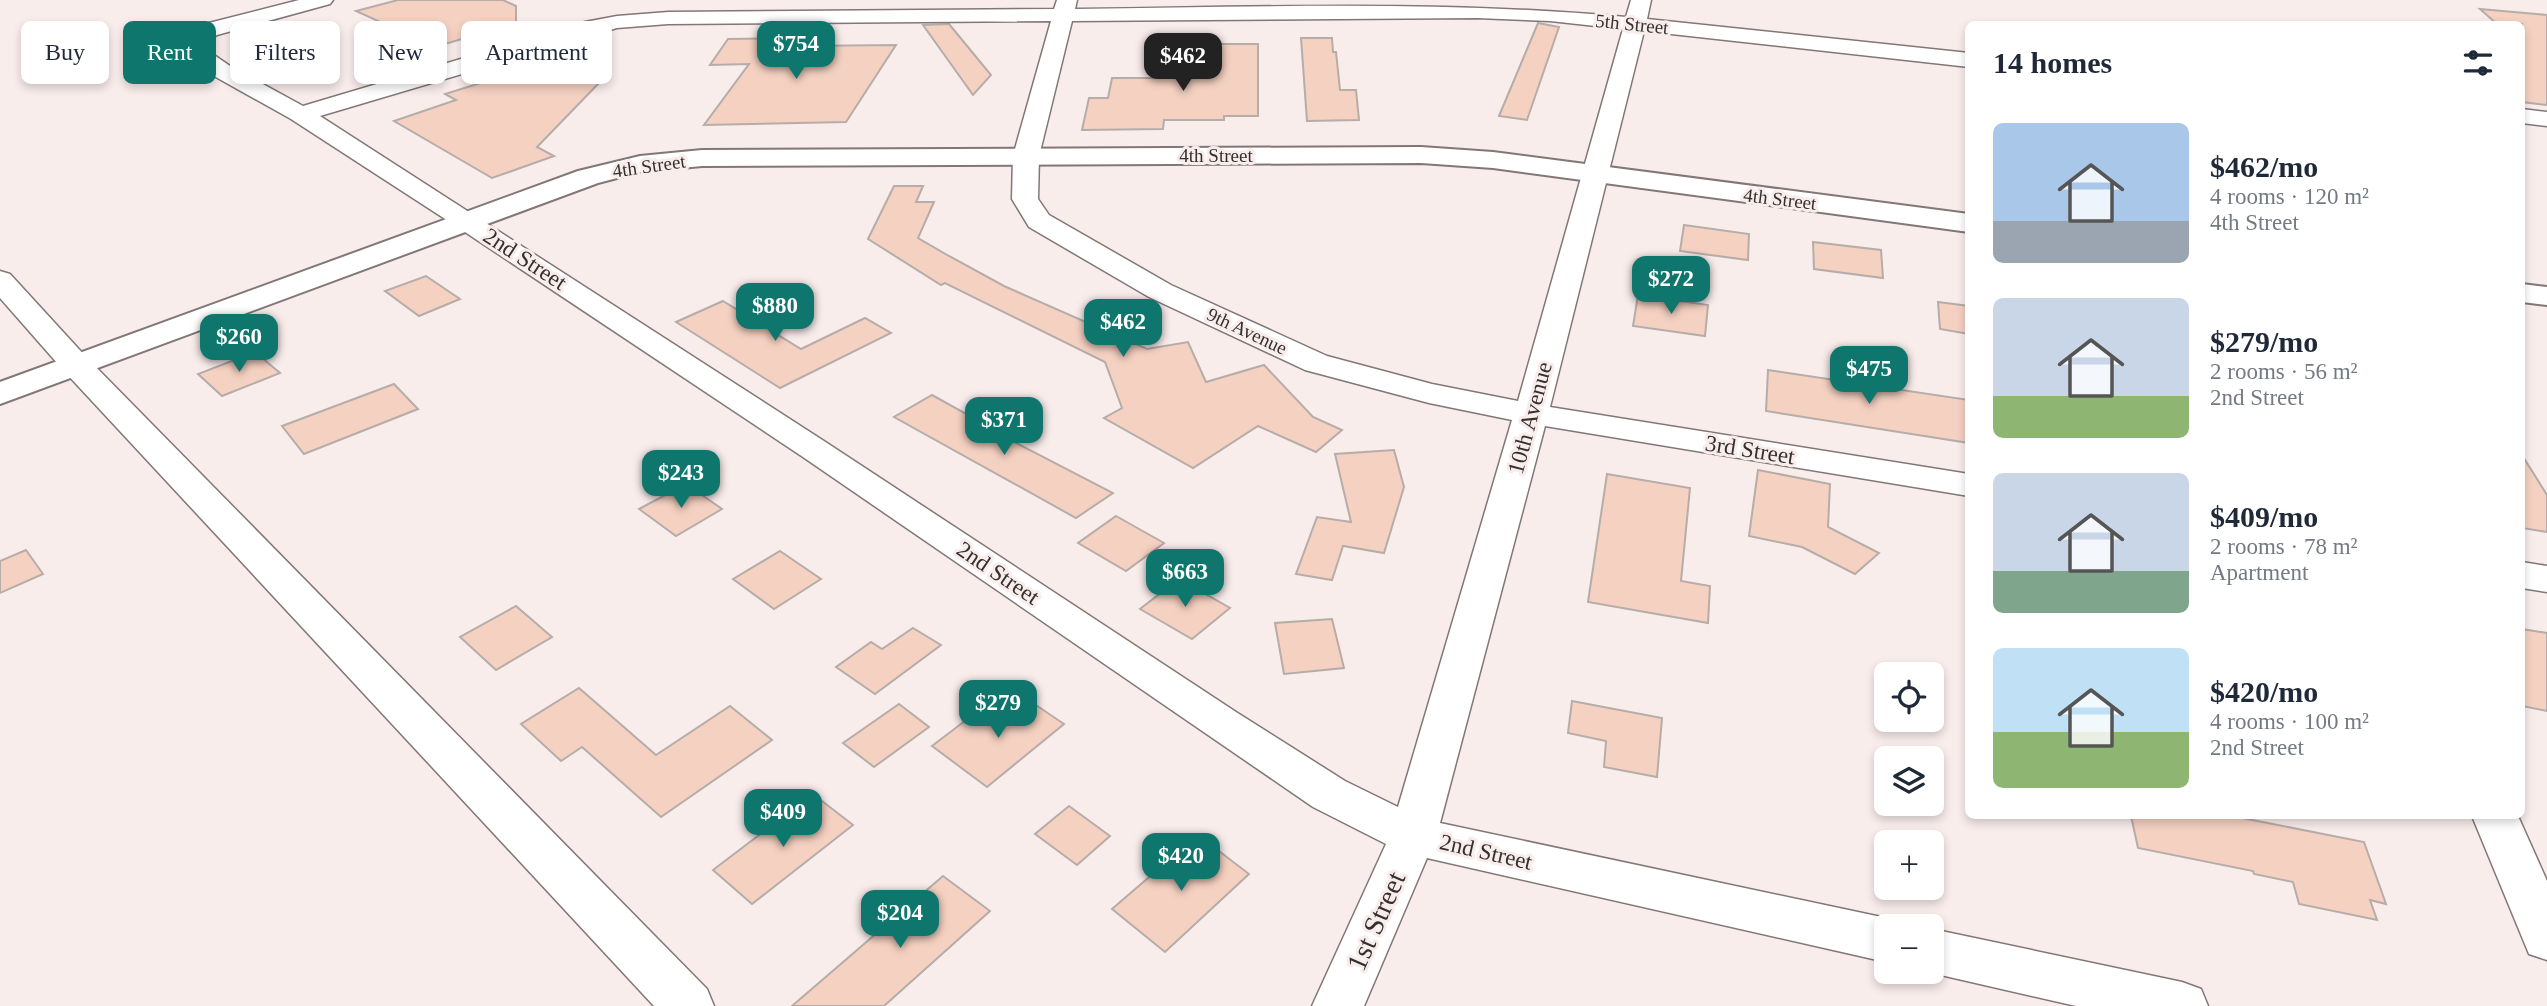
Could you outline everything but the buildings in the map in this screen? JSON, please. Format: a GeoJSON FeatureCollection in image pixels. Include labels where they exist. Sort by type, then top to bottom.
{"type":"FeatureCollection","features":[{"type":"Feature","properties":{"kind":"street","name":"2nd Street"},"geometry":{"type":"LineString","coordinates":[[323,0],[209,30],[186,46],[222,72],[300,114],[469,222],[1329,794],[1413,836],[1874,937]]}},
{"type":"Feature","properties":{"kind":"street","name":"10th Avenue"},"geometry":{"type":"LineString","coordinates":[[1413,836],[1531,414],[1641,0]]}},
{"type":"Feature","properties":{"kind":"street","name":"5th Street"},"geometry":{"type":"LineString","coordinates":[[300,114],[468,63],[617,22],[668,18],[1065,7],[1477,12],[1550,15],[1965,60]]}},
{"type":"Feature","properties":{"kind":"street","name":"9th Avenue"},"geometry":{"type":"LineString","coordinates":[[1065,7],[1026,156],[1025,199],[1039,221],[1068,240],[1160,290],[1317,363],[1429,393],[1531,414]]}},
{"type":"Feature","properties":{"kind":"street"},"geometry":{"type":"LineString","coordinates":[[2525,116],[2547,119]]}},
{"type":"Feature","properties":{"kind":"street","name":"4th Street"},"geometry":{"type":"LineString","coordinates":[[0,394],[588,177],[667,161],[1026,156],[1421,155],[1493,160],[1965,222]]}},
{"type":"Feature","properties":{"kind":"street"},"geometry":{"type":"LineString","coordinates":[[0,281],[76,365],[688,1006]]}},
{"type":"Feature","properties":{"kind":"street"},"geometry":{"type":"LineString","coordinates":[[2525,293],[2547,296]]}},
{"type":"Feature","properties":{"kind":"street","name":"3rd Street"},"geometry":{"type":"LineString","coordinates":[[1531,414],[1965,484]]}},
{"type":"Feature","properties":{"kind":"street"},"geometry":{"type":"LineString","coordinates":[[2525,575],[2547,579]]}},
{"type":"Feature","properties":{"kind":"street"},"geometry":{"type":"LineString","coordinates":[[2496,819],[2547,938]]}},
{"type":"Feature","properties":{"kind":"street","name":"1st Street"},"geometry":{"type":"LineString","coordinates":[[1338,1006],[1413,836]]}},
{"type":"Feature","properties":{"kind":"street"},"geometry":{"type":"LineString","coordinates":[[1944,954],[2182,1006]]}}]}
